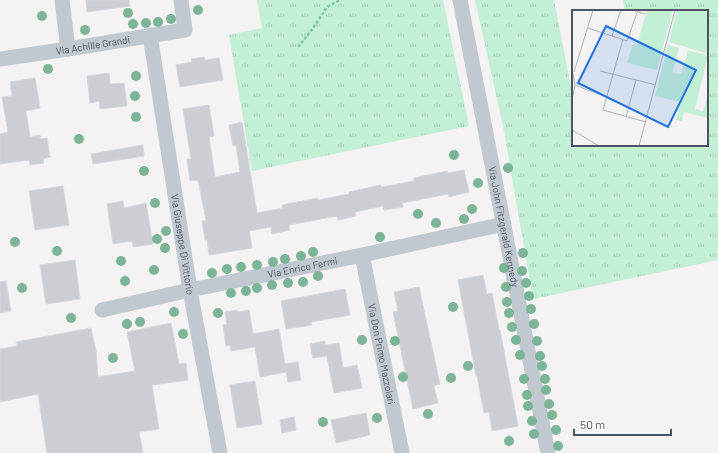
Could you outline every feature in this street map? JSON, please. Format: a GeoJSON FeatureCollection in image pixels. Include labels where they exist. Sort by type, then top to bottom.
{"type":"FeatureCollection","features":[{"type":"Feature","properties":{"kind":"street"},"geometry":{"type":"LineString","coordinates":[[62,0],[68,50]]}},
{"type":"Feature","properties":{"kind":"street","name":"Via Achille Grandi"},"geometry":{"type":"LineString","coordinates":[[0,59],[68,50],[185,30],[181,0]]}},
{"type":"Feature","properties":{"kind":"street","name":"Via John Fitzgerald Kennedy"},"geometry":{"type":"LineString","coordinates":[[460,0],[548,453]]}},
{"type":"Feature","properties":{"kind":"street","name":"Via Giuseppe Di Vittorio"},"geometry":{"type":"LineString","coordinates":[[150,35],[190,290],[220,453]]}},
{"type":"Feature","properties":{"kind":"street","name":"Via Enrico Fermi"},"geometry":{"type":"LineString","coordinates":[[102,310],[504,224]]}},
{"type":"Feature","properties":{"kind":"street","name":"Via Don Primo Mazzolari"},"geometry":{"type":"LineString","coordinates":[[362,255],[402,453]]}},
{"type":"Feature","properties":{"kind":"path"},"geometry":{"type":"LineString","coordinates":[[298,46],[326,7],[340,0]]}},
{"type":"Feature","properties":{"kind":"green space"},"geometry":{"type":"Polygon","coordinates":[[[257,0],[443,0],[469,126],[252,171],[229,35],[262,28],[257,0]]]}},
{"type":"Feature","properties":{"kind":"green space"},"geometry":{"type":"Polygon","coordinates":[[[475,0],[554,0],[572,92],[572,146],[708,146],[708,10],[625,10],[623,0],[718,0],[718,260],[533,299],[504,131],[475,0]]]}},
{"type":"Feature","properties":{"kind":"building"},"geometry":{"type":"Polygon","coordinates":[[[86,0],[129,0],[130,6],[87,12],[86,0]]]}},
{"type":"Feature","properties":{"kind":"building"},"geometry":{"type":"Polygon","coordinates":[[[204,57],[205,60],[219,58],[223,80],[180,87],[176,65],[192,62],[191,59],[204,57]]]}},
{"type":"Feature","properties":{"kind":"building"},"geometry":{"type":"Polygon","coordinates":[[[109,73],[110,84],[124,83],[127,106],[100,109],[99,101],[90,103],[87,76],[109,73]]]}},
{"type":"Feature","properties":{"kind":"building"},"geometry":{"type":"Polygon","coordinates":[[[35,78],[40,108],[26,111],[30,137],[40,135],[40,139],[47,138],[50,157],[43,159],[44,163],[30,165],[29,160],[0,164],[0,134],[8,132],[2,97],[12,96],[10,82],[35,78]]]}},
{"type":"Feature","properties":{"kind":"building"},"geometry":{"type":"Polygon","coordinates":[[[209,105],[214,136],[209,137],[215,177],[240,172],[236,145],[233,146],[229,125],[242,122],[257,213],[283,208],[282,205],[349,194],[349,192],[381,185],[381,187],[414,181],[414,178],[447,171],[448,173],[464,170],[469,192],[449,197],[448,194],[402,203],[403,207],[384,210],[383,206],[355,212],[356,216],[338,220],[337,216],[289,225],[290,230],[272,234],[271,227],[249,231],[252,248],[209,255],[207,239],[205,240],[202,221],[206,220],[198,180],[190,181],[187,159],[191,159],[183,109],[209,105]]]}},
{"type":"Feature","properties":{"kind":"building"},"geometry":{"type":"Polygon","coordinates":[[[143,145],[144,156],[93,164],[91,154],[143,145]]]}},
{"type":"Feature","properties":{"kind":"building"},"geometry":{"type":"Polygon","coordinates":[[[63,186],[69,225],[35,230],[29,191],[63,186]]]}},
{"type":"Feature","properties":{"kind":"building"},"geometry":{"type":"Polygon","coordinates":[[[123,201],[124,208],[146,203],[153,244],[133,247],[132,241],[113,244],[107,204],[123,201]]]}},
{"type":"Feature","properties":{"kind":"building"},"geometry":{"type":"Polygon","coordinates":[[[75,260],[80,299],[46,304],[40,265],[75,260]]]}},
{"type":"Feature","properties":{"kind":"building"},"geometry":{"type":"Polygon","coordinates":[[[483,275],[487,294],[492,293],[518,426],[492,431],[489,412],[484,413],[458,280],[483,275]]]}},
{"type":"Feature","properties":{"kind":"building"},"geometry":{"type":"Polygon","coordinates":[[[6,281],[11,311],[0,313],[0,282],[6,281]]]}},
{"type":"Feature","properties":{"kind":"building"},"geometry":{"type":"Polygon","coordinates":[[[419,287],[440,384],[434,386],[438,403],[413,409],[393,312],[398,311],[394,292],[419,287]]]}},
{"type":"Feature","properties":{"kind":"building"},"geometry":{"type":"Polygon","coordinates":[[[345,289],[350,315],[311,322],[312,325],[286,329],[281,301],[345,289]]]}},
{"type":"Feature","properties":{"kind":"building"},"geometry":{"type":"Polygon","coordinates":[[[237,310],[238,312],[249,310],[253,334],[279,329],[285,364],[298,362],[301,380],[288,382],[285,366],[286,372],[260,377],[255,347],[231,351],[230,345],[226,346],[223,325],[227,324],[225,312],[237,310]]]}},
{"type":"Feature","properties":{"kind":"building"},"geometry":{"type":"Polygon","coordinates":[[[171,323],[179,364],[186,363],[188,380],[152,385],[159,429],[139,432],[143,453],[47,453],[38,394],[0,402],[0,349],[17,346],[16,342],[91,328],[96,351],[98,377],[135,371],[127,332],[171,323]]]}},
{"type":"Feature","properties":{"kind":"building"},"geometry":{"type":"Polygon","coordinates":[[[325,341],[325,345],[339,343],[343,368],[357,365],[362,388],[334,393],[327,356],[313,358],[310,344],[325,341]]]}},
{"type":"Feature","properties":{"kind":"building"},"geometry":{"type":"Polygon","coordinates":[[[255,381],[262,424],[237,428],[230,385],[255,381]]]}},
{"type":"Feature","properties":{"kind":"building"},"geometry":{"type":"Polygon","coordinates":[[[366,413],[370,435],[336,443],[331,420],[366,413]]]}},
{"type":"Feature","properties":{"kind":"building"},"geometry":{"type":"Polygon","coordinates":[[[294,417],[296,430],[282,433],[280,420],[294,417]]]}}]}
